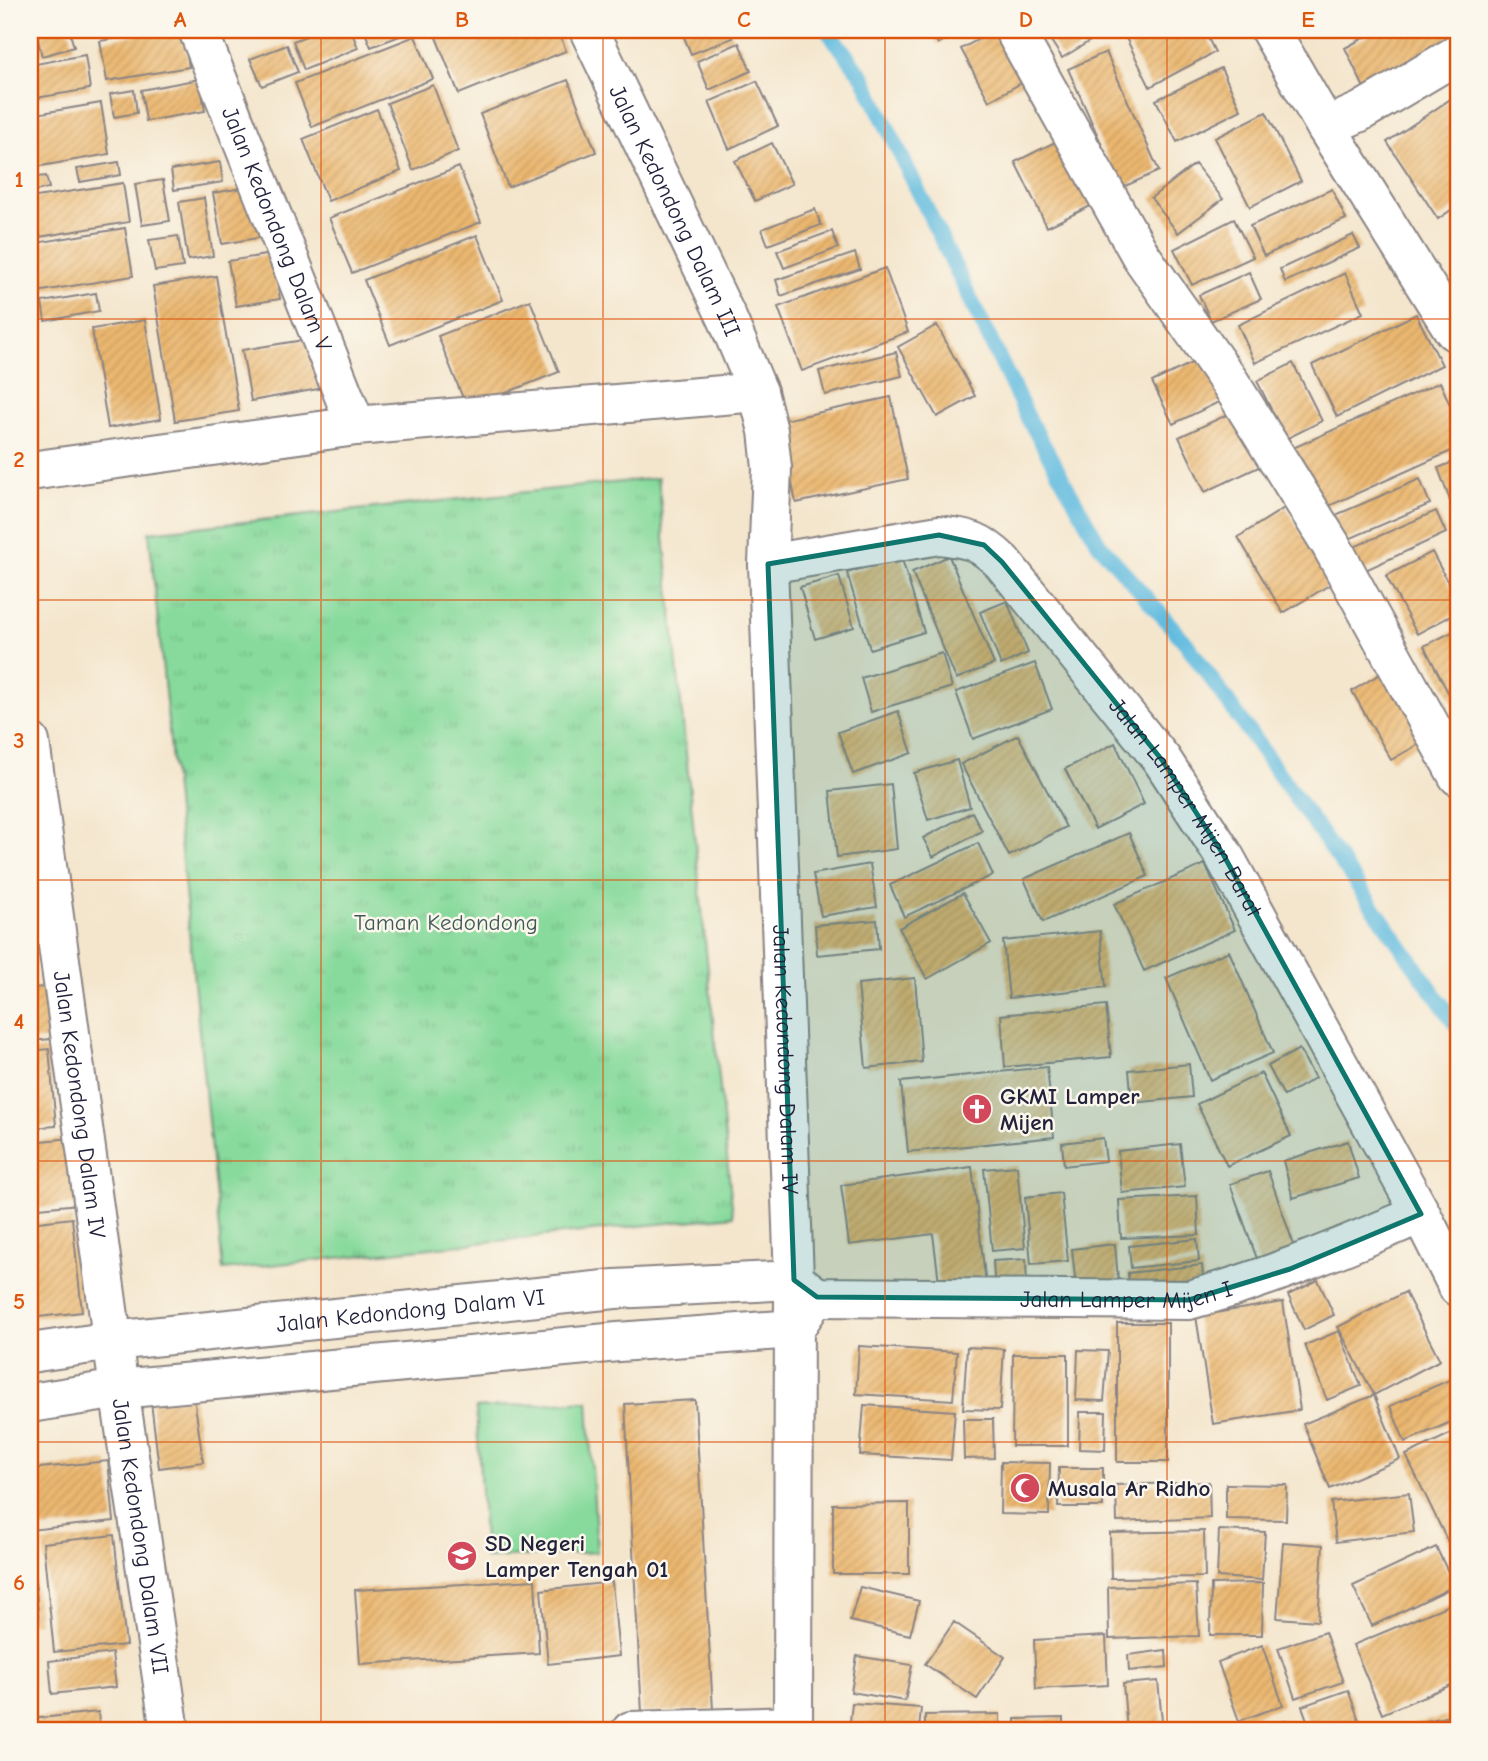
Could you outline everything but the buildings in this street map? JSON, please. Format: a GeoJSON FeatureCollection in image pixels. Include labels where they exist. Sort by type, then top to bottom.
{"type":"FeatureCollection","features":[{"type":"Feature","properties":{"kind":"street","name":"Jalan Kedondong Dalam V"},"geometry":{"type":"LineString","coordinates":[[198,30],[356,426]]}},
{"type":"Feature","properties":{"kind":"street","name":"Jalan Kedondong Dalam III"},"geometry":{"type":"LineString","coordinates":[[589,30],[727,318],[758,392]]}},
{"type":"Feature","properties":{"kind":"street"},"geometry":{"type":"LineString","coordinates":[[1014,30],[1141,256],[1231,384],[1331,545],[1458,776]]}},
{"type":"Feature","properties":{"kind":"street"},"geometry":{"type":"LineString","coordinates":[[1270,30],[1326,127],[1457,335]]}},
{"type":"Feature","properties":{"kind":"street"},"geometry":{"type":"LineString","coordinates":[[1326,127],[1360,112],[1458,54]]}},
{"type":"Feature","properties":{"kind":"street"},"geometry":{"type":"LineString","coordinates":[[30,471],[356,426],[758,392]]}},
{"type":"Feature","properties":{"kind":"street","name":"Jalan Kedondong Dalam IV"},"geometry":{"type":"LineString","coordinates":[[758,392],[768,431],[772,468],[768,564],[805,1289],[793,1329],[793,1729]]}},
{"type":"Feature","properties":{"kind":"street","name":"Jalan Lamper Mijen Barat"},"geometry":{"type":"LineString","coordinates":[[768,564],[939,535],[966,538],[984,545],[1002,562],[1162,760],[1208,831],[1421,1213],[1458,1287]]}},
{"type":"Feature","properties":{"kind":"street","name":"Jalan Kedondong Dalam IV"},"geometry":{"type":"LineString","coordinates":[[30,741],[112,1341]]}},
{"type":"Feature","properties":{"kind":"street","name":"Jalan Lamper Mijen I"},"geometry":{"type":"LineString","coordinates":[[805,1289],[1189,1300],[1239,1287],[1290,1269],[1421,1213]]}},
{"type":"Feature","properties":{"kind":"street"},"geometry":{"type":"LineString","coordinates":[[615,1289],[618,1342]]}},
{"type":"Feature","properties":{"kind":"street","name":"Jalan Kedondong Dalam VI"},"geometry":{"type":"LineString","coordinates":[[30,1353],[112,1341],[615,1289],[805,1289]]}},
{"type":"Feature","properties":{"kind":"street"},"geometry":{"type":"LineString","coordinates":[[227,1329],[230,1379]]}},
{"type":"Feature","properties":{"kind":"street"},"geometry":{"type":"LineString","coordinates":[[30,1403],[119,1389],[618,1342],[793,1329]]}},
{"type":"Feature","properties":{"kind":"street","name":"Jalan Kedondong Dalam VII"},"geometry":{"type":"LineString","coordinates":[[112,1341],[170,1731]]}},
{"type":"Feature","properties":{"kind":"street"},"geometry":{"type":"LineString","coordinates":[[631,1731],[793,1729]]}},
{"type":"Feature","properties":{"kind":"highlighted area"},"geometry":{"type":"Polygon","coordinates":[[[939,535],[984,545],[1002,562],[1162,760],[1223,854],[1421,1214],[1290,1269],[1189,1300],[817,1297],[794,1280],[768,564],[939,535]]]}},
{"type":"Feature","properties":{"kind":"green space","name":"Taman Kedondong"},"geometry":{"type":"Polygon","coordinates":[[[658,478],[733,1216],[223,1270],[149,532],[658,478]]]}},
{"type":"Feature","properties":{"kind":"green space"},"geometry":{"type":"Polygon","coordinates":[[[588,1401],[597,1552],[485,1558],[476,1408],[588,1401]]]}},
{"type":"Feature","properties":{"kind":"waterway"},"geometry":{"type":"LineString","coordinates":[[827,30],[863,77],[1027,416],[1099,544],[1186,643],[1458,1027]]}},
{"type":"Feature","properties":{"kind":"place","name":"GKMI Lamper Mijen"},"geometry":{"type":"Point","coordinates":[977,1109]}},
{"type":"Feature","properties":{"kind":"place","name":"Musala Ar Ridho"},"geometry":{"type":"Point","coordinates":[1025,1488]}},
{"type":"Feature","properties":{"kind":"place","name":"SD Negeri Lamper Tengah 01"},"geometry":{"type":"Point","coordinates":[462,1556]}}]}
